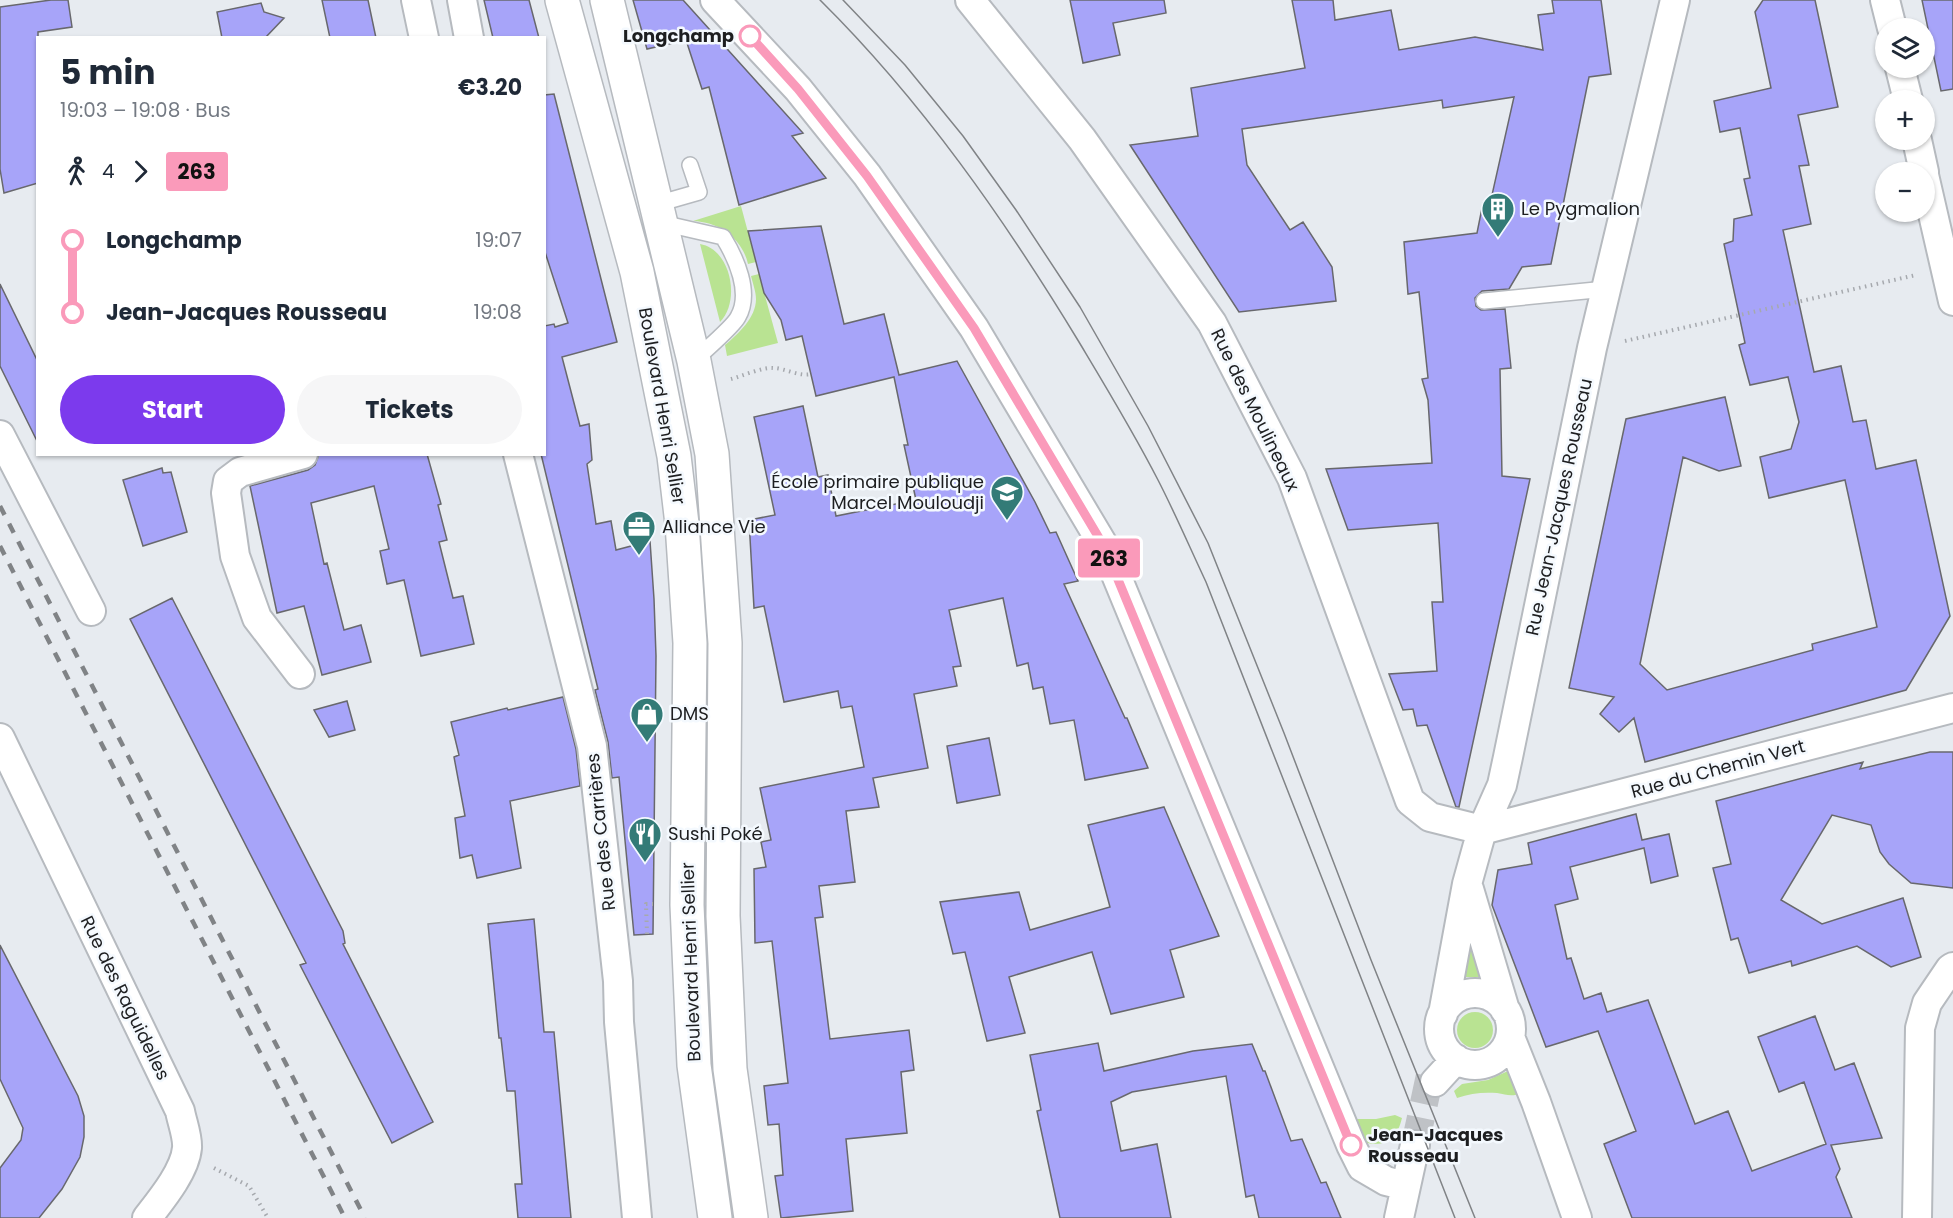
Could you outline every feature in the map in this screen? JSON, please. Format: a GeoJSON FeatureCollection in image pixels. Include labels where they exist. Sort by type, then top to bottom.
{"type":"FeatureCollection","features":[{"type":"Feature","properties":{"kind":"main road","name":"Boulevard Henri Sellier"},"geometry":{"type":"LineString","coordinates":[[562,0],[637,272],[650,328],[675,468],[682,524],[690,643],[687,904],[694,1065],[715,1218]]}},
{"type":"Feature","properties":{"kind":"main road","name":"Boulevard Henri Sellier"},"geometry":{"type":"LineString","coordinates":[[607,0],[660,213],[697,374],[712,454],[725,644],[723,916],[730,1069],[751,1218]]}},
{"type":"Feature","properties":{"kind":"street"},"geometry":{"type":"LineString","coordinates":[[416,0],[424,36]]}},
{"type":"Feature","properties":{"kind":"street"},"geometry":{"type":"LineString","coordinates":[[462,0],[469,36]]}},
{"type":"Feature","properties":{"kind":"street"},"geometry":{"type":"LineString","coordinates":[[715,0],[798,89],[874,185],[974,328],[1105,548],[1351,1145],[1362,1167],[1386,1181],[1406,1186]]}},
{"type":"Feature","properties":{"kind":"street","name":"Rue des Moulineaux"},"geometry":{"type":"LineString","coordinates":[[970,0],[1082,139],[1212,323],[1292,478],[1410,801],[1430,817],[1482,830]]}},
{"type":"Feature","properties":{"kind":"street","name":"Rue Jean-Jacques Rousseau"},"geometry":{"type":"LineString","coordinates":[[1441,1052],[1467,884],[1482,830],[1502,785],[1592,348],[1675,0]]}},
{"type":"Feature","properties":{"kind":"street"},"geometry":{"type":"LineString","coordinates":[[1885,0],[1890,18]]}},
{"type":"Feature","properties":{"kind":"street"},"geometry":{"type":"LineString","coordinates":[[1935,222],[1953,301]]}},
{"type":"Feature","properties":{"kind":"street"},"geometry":{"type":"LineString","coordinates":[[0,435],[91,611]]}},
{"type":"Feature","properties":{"kind":"street"},"geometry":{"type":"LineString","coordinates":[[296,456],[240,472],[228,481],[226,493],[235,556],[257,618],[300,675]]}},
{"type":"Feature","properties":{"kind":"street","name":"Rue des Carrières"},"geometry":{"type":"LineString","coordinates":[[519,456],[592,746],[618,981],[619,1022],[637,1218]]}},
{"type":"Feature","properties":{"kind":"street","name":"Rue du Chemin Vert"},"geometry":{"type":"LineString","coordinates":[[1482,830],[1953,708]]}},
{"type":"Feature","properties":{"kind":"street","name":"Rue des Raguidelles"},"geometry":{"type":"LineString","coordinates":[[3,751],[180,1111],[187,1148],[183,1163]]}},
{"type":"Feature","properties":{"kind":"street"},"geometry":{"type":"LineString","coordinates":[[1467,884],[1508,1024],[1577,1218]]}},
{"type":"Feature","properties":{"kind":"street"},"geometry":{"type":"LineString","coordinates":[[1917,1218],[1920,1028],[1927,1003],[1950,969],[1953,968]]}},
{"type":"Feature","properties":{"kind":"street"},"geometry":{"type":"LineString","coordinates":[[1478,993],[1498,1002],[1508,1024],[1498,1056],[1478,1065],[1466,1064],[1441,1052],[1449,1005],[1457,998],[1478,993]]}},
{"type":"Feature","properties":{"kind":"street"},"geometry":{"type":"LineString","coordinates":[[1399,1218],[1415,1145]]}},
{"type":"Feature","properties":{"kind":"street"},"geometry":{"type":"LineString","coordinates":[[147,1218],[166,1193],[183,1163]]}},
{"type":"Feature","properties":{"kind":"lane"},"geometry":{"type":"LineString","coordinates":[[660,213],[699,192],[690,165]]}},
{"type":"Feature","properties":{"kind":"lane"},"geometry":{"type":"LineString","coordinates":[[660,213],[723,237],[735,257],[740,277],[744,298],[738,318],[697,374]]}},
{"type":"Feature","properties":{"kind":"lane"},"geometry":{"type":"LineString","coordinates":[[1484,301],[1606,289]]}},
{"type":"Feature","properties":{"kind":"path"},"geometry":{"type":"LineString","coordinates":[[1592,348],[1917,274]]}},
{"type":"Feature","properties":{"kind":"path"},"geometry":{"type":"LineString","coordinates":[[697,374],[773,368],[805,376],[811,374]]}},
{"type":"Feature","properties":{"kind":"path"},"geometry":{"type":"LineString","coordinates":[[183,1163],[218,1169],[249,1186],[268,1218]]}},
{"type":"Feature","properties":{"kind":"green space"},"geometry":{"type":"Polygon","coordinates":[[[741,206],[756,262],[748,264],[741,246],[728,233],[712,224],[693,221],[741,206]]]}},
{"type":"Feature","properties":{"kind":"green space"},"geometry":{"type":"Polygon","coordinates":[[[700,244],[711,248],[719,255],[730,277],[730,302],[720,322],[700,244]]]}},
{"type":"Feature","properties":{"kind":"green space"},"geometry":{"type":"Polygon","coordinates":[[[759,274],[778,343],[727,356],[725,345],[741,331],[753,313],[756,296],[751,276],[759,274]]]}},
{"type":"Feature","properties":{"kind":"green space"},"geometry":{"type":"Polygon","coordinates":[[[1470,937],[1481,977],[1462,977],[1470,937]]]}},
{"type":"Feature","properties":{"kind":"green space"},"geometry":{"type":"Polygon","coordinates":[[[1475,1012],[1488,1017],[1493,1030],[1488,1043],[1475,1048],[1462,1043],[1457,1030],[1462,1017],[1475,1012]]]}},
{"type":"Feature","properties":{"kind":"green space"},"geometry":{"type":"Polygon","coordinates":[[[1508,1071],[1522,1093],[1507,1095],[1482,1093],[1457,1098],[1454,1091],[1462,1084],[1488,1080],[1508,1071]]]}},
{"type":"Feature","properties":{"kind":"green space"},"geometry":{"type":"Polygon","coordinates":[[[1395,1115],[1402,1118],[1396,1133],[1388,1141],[1377,1144],[1361,1142],[1349,1119],[1376,1119],[1395,1115]]]}},
{"type":"Feature","properties":{"kind":"building"},"geometry":{"type":"Polygon","coordinates":[[[68,0],[72,27],[38,32],[36,36],[36,184],[4,193],[0,169],[0,7],[68,0]]]}},
{"type":"Feature","properties":{"kind":"building"},"geometry":{"type":"Polygon","coordinates":[[[322,0],[368,0],[376,36],[330,36],[322,0]]]}},
{"type":"Feature","properties":{"kind":"building"},"geometry":{"type":"Polygon","coordinates":[[[484,0],[529,0],[538,36],[493,36],[484,0]]]}},
{"type":"Feature","properties":{"kind":"building"},"geometry":{"type":"Polygon","coordinates":[[[633,0],[683,0],[803,133],[792,136],[826,178],[739,205],[709,87],[702,89],[686,40],[647,49],[633,0]]]}},
{"type":"Feature","properties":{"kind":"building"},"geometry":{"type":"Polygon","coordinates":[[[1070,0],[1164,0],[1166,13],[1113,23],[1120,55],[1083,63],[1070,0]]]}},
{"type":"Feature","properties":{"kind":"building"},"geometry":{"type":"Polygon","coordinates":[[[1292,0],[1333,0],[1335,20],[1391,10],[1399,50],[1475,37],[1543,50],[1538,15],[1554,13],[1552,0],[1601,0],[1611,74],[1589,77],[1551,264],[1522,267],[1509,289],[1482,291],[1475,298],[1476,306],[1481,310],[1505,309],[1511,368],[1500,369],[1502,476],[1530,479],[1459,807],[1456,807],[1427,725],[1417,726],[1413,709],[1403,710],[1389,674],[1437,671],[1432,602],[1443,602],[1438,523],[1348,530],[1326,469],[1432,463],[1428,400],[1422,379],[1428,378],[1419,292],[1408,294],[1404,242],[1477,233],[1483,203],[1490,204],[1514,97],[1443,108],[1442,100],[1242,129],[1247,165],[1290,230],[1303,222],[1332,267],[1336,301],[1239,312],[1130,145],[1198,136],[1191,88],[1305,68],[1292,0]]]}},
{"type":"Feature","properties":{"kind":"building"},"geometry":{"type":"Polygon","coordinates":[[[1763,0],[1815,0],[1838,107],[1798,115],[1809,165],[1799,166],[1811,224],[1783,230],[1814,372],[1841,366],[1853,422],[1866,420],[1876,469],[1916,460],[1950,616],[1906,690],[1645,762],[1634,718],[1619,732],[1600,714],[1614,697],[1569,688],[1626,419],[1725,397],[1741,466],[1719,471],[1683,457],[1640,664],[1667,690],[1813,650],[1812,644],[1877,627],[1845,480],[1769,498],[1760,457],[1791,449],[1799,422],[1788,377],[1750,385],[1739,345],[1745,343],[1724,244],[1733,241],[1734,219],[1752,215],[1744,179],[1750,178],[1740,128],[1720,132],[1714,101],[1771,88],[1755,12],[1763,0]]]}},
{"type":"Feature","properties":{"kind":"building"},"geometry":{"type":"Polygon","coordinates":[[[1922,0],[1953,0],[1953,89],[1941,91],[1935,62],[1935,18],[1926,18],[1922,0]]]}},
{"type":"Feature","properties":{"kind":"building"},"geometry":{"type":"Polygon","coordinates":[[[261,3],[264,12],[284,18],[267,36],[222,36],[217,12],[261,3]]]}},
{"type":"Feature","properties":{"kind":"building"},"geometry":{"type":"Polygon","coordinates":[[[554,94],[617,342],[562,357],[580,426],[589,424],[592,460],[587,464],[596,524],[611,521],[616,550],[650,541],[656,656],[653,934],[634,935],[619,777],[612,778],[608,742],[595,690],[598,689],[541,456],[546,456],[546,326],[554,324],[555,327],[568,323],[546,255],[546,95],[554,94]]]}},
{"type":"Feature","properties":{"kind":"building"},"geometry":{"type":"Polygon","coordinates":[[[821,226],[844,324],[884,314],[899,375],[957,361],[1050,533],[1056,532],[1078,581],[1064,584],[1148,768],[1085,780],[1074,720],[1050,724],[1043,687],[1033,689],[1028,663],[1017,666],[1003,598],[949,610],[961,666],[953,667],[957,686],[914,694],[928,768],[873,778],[879,807],[846,811],[855,882],[819,886],[823,917],[815,918],[830,1039],[909,1030],[914,1070],[901,1072],[907,1133],[846,1139],[853,1211],[781,1218],[775,1176],[783,1175],[779,1124],[768,1125],[764,1086],[788,1083],[772,941],[755,943],[754,869],[766,867],[761,842],[771,840],[760,788],[864,767],[852,706],[841,708],[838,691],[784,702],[764,606],[754,608],[749,520],[775,515],[754,417],[803,406],[818,477],[828,475],[836,516],[916,500],[904,445],[908,445],[894,377],[816,396],[802,336],[786,340],[781,320],[764,293],[748,231],[821,226]]]}},
{"type":"Feature","properties":{"kind":"building"},"geometry":{"type":"Polygon","coordinates":[[[0,284],[36,358],[36,439],[0,366],[0,284]]]}},
{"type":"Feature","properties":{"kind":"building"},"geometry":{"type":"Polygon","coordinates":[[[318,456],[428,456],[441,504],[438,505],[447,540],[439,542],[453,598],[463,596],[474,644],[421,656],[404,580],[387,584],[380,551],[389,549],[374,486],[311,503],[324,564],[327,563],[344,630],[361,625],[371,662],[322,675],[304,606],[277,613],[250,486],[308,470],[315,465],[318,456]]]}},
{"type":"Feature","properties":{"kind":"building"},"geometry":{"type":"Polygon","coordinates":[[[162,468],[163,473],[171,472],[187,532],[143,546],[123,480],[162,468]]]}},
{"type":"Feature","properties":{"kind":"building"},"geometry":{"type":"Polygon","coordinates":[[[172,598],[343,931],[345,943],[343,944],[433,1122],[392,1143],[300,965],[306,963],[130,619],[172,598]]]}},
{"type":"Feature","properties":{"kind":"building"},"geometry":{"type":"Polygon","coordinates":[[[563,697],[576,749],[580,786],[510,801],[521,868],[477,878],[472,855],[460,858],[455,818],[465,816],[454,757],[459,755],[451,722],[563,697]]]}},
{"type":"Feature","properties":{"kind":"building"},"geometry":{"type":"Polygon","coordinates":[[[347,701],[355,730],[329,737],[314,710],[347,701]]]}},
{"type":"Feature","properties":{"kind":"building"},"geometry":{"type":"Polygon","coordinates":[[[989,738],[1000,795],[957,803],[947,746],[989,738]]]}},
{"type":"Feature","properties":{"kind":"building"},"geometry":{"type":"Polygon","coordinates":[[[1930,752],[1953,752],[1953,888],[1911,883],[1889,864],[1880,852],[1871,825],[1832,815],[1781,900],[1822,924],[1903,898],[1921,957],[1891,967],[1857,946],[1792,966],[1791,961],[1749,973],[1738,938],[1731,940],[1713,868],[1731,864],[1716,801],[1863,762],[1860,769],[1930,752]]]}},
{"type":"Feature","properties":{"kind":"building"},"geometry":{"type":"Polygon","coordinates":[[[1164,807],[1219,936],[1170,950],[1184,997],[1111,1014],[1092,952],[1009,977],[1025,1033],[987,1041],[965,952],[953,954],[940,902],[1019,892],[1030,930],[1110,907],[1088,825],[1164,807]]]}},
{"type":"Feature","properties":{"kind":"building"},"geometry":{"type":"Polygon","coordinates":[[[1636,814],[1642,840],[1669,834],[1678,876],[1651,883],[1644,848],[1570,867],[1578,899],[1555,905],[1567,959],[1571,958],[1584,999],[1601,993],[1607,1012],[1648,1000],[1695,1124],[1728,1111],[1752,1171],[1826,1144],[1804,1082],[1779,1092],[1758,1037],[1815,1016],[1835,1070],[1854,1063],[1882,1138],[1831,1145],[1840,1169],[1836,1177],[1852,1218],[1632,1218],[1604,1144],[1636,1131],[1598,1031],[1546,1047],[1492,905],[1498,870],[1532,864],[1528,843],[1636,814]]]}},
{"type":"Feature","properties":{"kind":"building"},"geometry":{"type":"Polygon","coordinates":[[[534,919],[544,1032],[554,1032],[571,1218],[518,1218],[515,1184],[522,1184],[515,1091],[507,1091],[501,1038],[499,1038],[488,924],[534,919]]]}},
{"type":"Feature","properties":{"kind":"building"},"geometry":{"type":"Polygon","coordinates":[[[0,945],[78,1096],[84,1116],[84,1137],[80,1157],[62,1189],[39,1218],[0,1218],[0,1168],[21,1140],[23,1128],[0,1079],[0,945]]]}},
{"type":"Feature","properties":{"kind":"building"},"geometry":{"type":"Polygon","coordinates":[[[1098,1043],[1104,1071],[1193,1051],[1252,1044],[1263,1071],[1265,1071],[1291,1141],[1302,1139],[1321,1183],[1326,1182],[1341,1218],[1259,1218],[1254,1195],[1246,1197],[1226,1076],[1132,1092],[1111,1102],[1121,1151],[1157,1144],[1171,1218],[1060,1218],[1037,1111],[1041,1110],[1030,1055],[1098,1043]]]}},
{"type":"Feature","properties":{"kind":"tunnel"},"geometry":{"type":"LineString","coordinates":[[1415,1145],[1432,1066]]}},
{"type":"Feature","properties":{"kind":"tram line"},"geometry":{"type":"LineString","coordinates":[[820,0],[893,79],[927,120],[1022,251],[1079,342],[1158,480],[1206,582],[1455,1218]]}},
{"type":"Feature","properties":{"kind":"tram line"},"geometry":{"type":"LineString","coordinates":[[843,0],[905,65],[963,136],[1016,210],[1080,307],[1148,426],[1208,543],[1371,960],[1475,1218]]}},
{"type":"Feature","properties":{"kind":"railway"},"geometry":{"type":"LineString","coordinates":[[0,506],[365,1218]]}},
{"type":"Feature","properties":{"kind":"railway"},"geometry":{"type":"LineString","coordinates":[[0,546],[345,1218]]}},
{"type":"Feature","properties":{"kind":"bus line","name":"263"},"geometry":{"type":"LineString","coordinates":[[750,36],[798,89],[867,176],[974,328],[1105,548],[1351,1145]]}},
{"type":"Feature","properties":{"kind":"place","name":"Longchamp"},"geometry":{"type":"Point","coordinates":[750,36]}},
{"type":"Feature","properties":{"kind":"place","name":"Le Pygmalion"},"geometry":{"type":"Point","coordinates":[1498,238]}},
{"type":"Feature","properties":{"kind":"place","name":"École primaire publique Marcel Mouloudji"},"geometry":{"type":"Point","coordinates":[1007,521]}},
{"type":"Feature","properties":{"kind":"place","name":"Alliance Vie"},"geometry":{"type":"Point","coordinates":[639,556]}},
{"type":"Feature","properties":{"kind":"place","name":"DMS"},"geometry":{"type":"Point","coordinates":[647,743]}},
{"type":"Feature","properties":{"kind":"place","name":"Sushi Poké"},"geometry":{"type":"Point","coordinates":[645,863]}},
{"type":"Feature","properties":{"kind":"place","name":"Jean-Jacques Rousseau"},"geometry":{"type":"Point","coordinates":[1351,1145]}}]}
